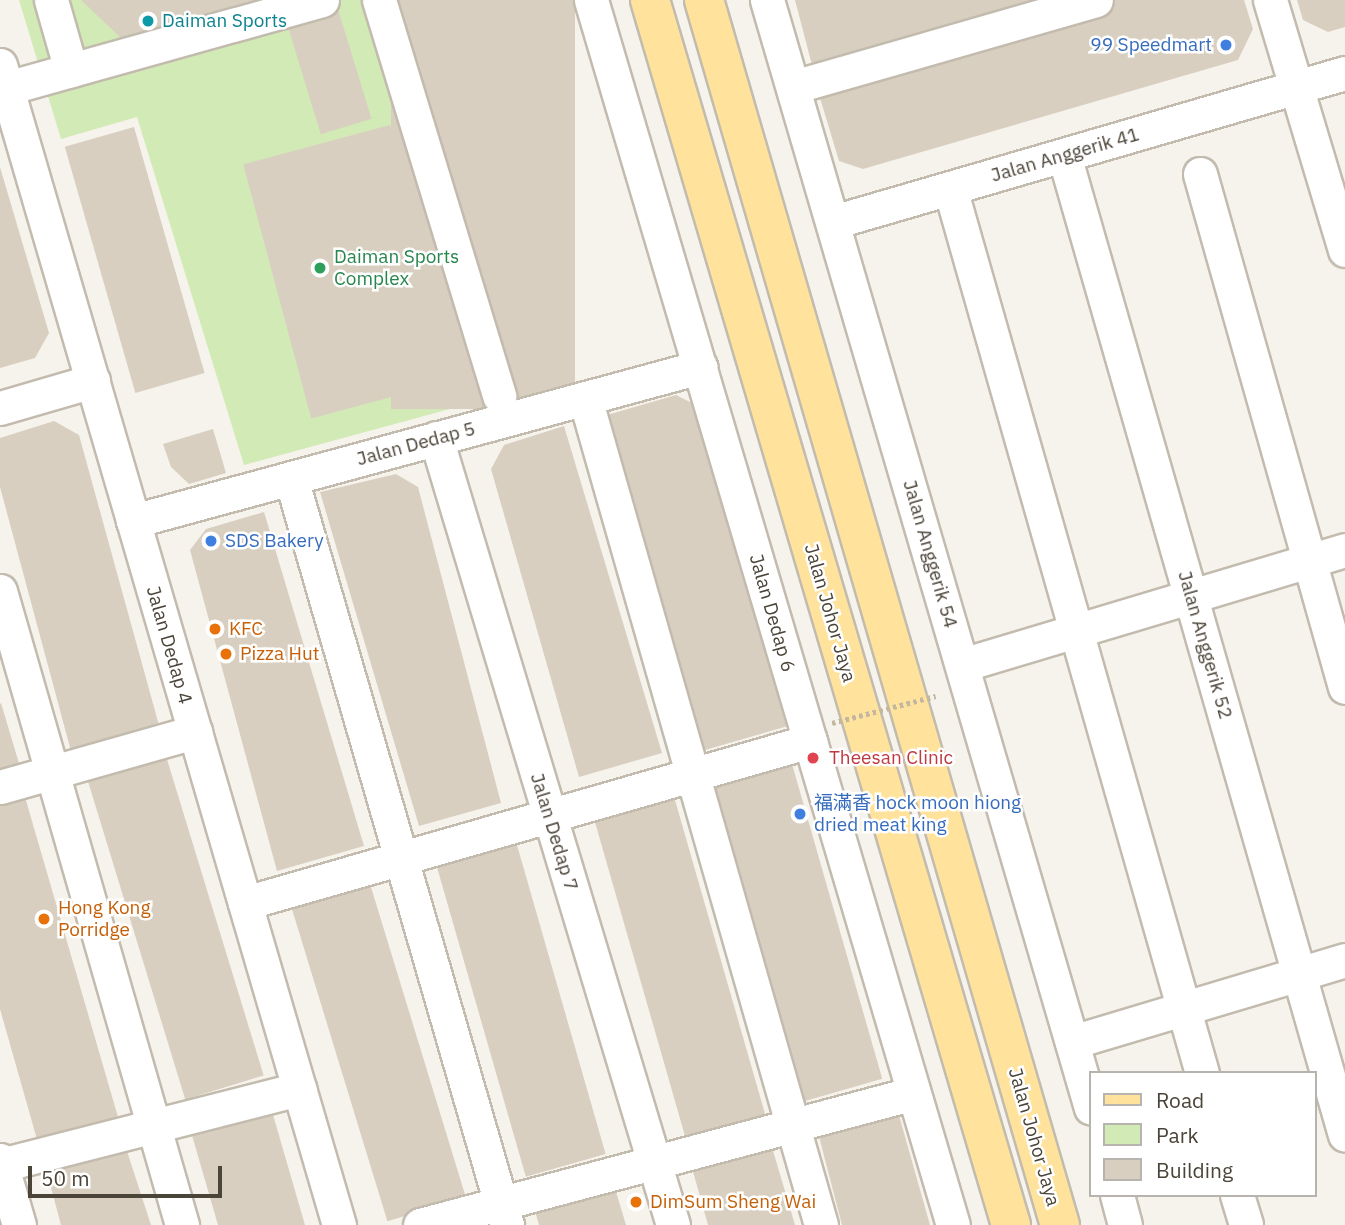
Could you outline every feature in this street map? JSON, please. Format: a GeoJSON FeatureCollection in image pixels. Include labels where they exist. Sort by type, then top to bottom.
{"type":"FeatureCollection","features":[{"type":"Feature","properties":{"kind":"main road","name":"Jalan Johor Jaya"},"geometry":{"type":"LineString","coordinates":[[650,0],[1011,1225]]}},
{"type":"Feature","properties":{"kind":"main road","name":"Jalan Johor Jaya"},"geometry":{"type":"LineString","coordinates":[[704,0],[1060,1225]]}},
{"type":"Feature","properties":{"kind":"street"},"geometry":{"type":"LineString","coordinates":[[51,0],[71,70]]}},
{"type":"Feature","properties":{"kind":"street"},"geometry":{"type":"LineString","coordinates":[[3,76],[71,70],[322,0]]}},
{"type":"Feature","properties":{"kind":"street"},"geometry":{"type":"LineString","coordinates":[[379,0],[499,396]]}},
{"type":"Feature","properties":{"kind":"street","name":"Jalan Dedap 6"},"geometry":{"type":"LineString","coordinates":[[591,0],[699,366],[821,732],[914,1093],[953,1225]]}},
{"type":"Feature","properties":{"kind":"street","name":"Jalan Anggerik 54"},"geometry":{"type":"LineString","coordinates":[[767,0],[1090,1105]]}},
{"type":"Feature","properties":{"kind":"street"},"geometry":{"type":"LineString","coordinates":[[793,87],[1096,0]]}},
{"type":"Feature","properties":{"kind":"street"},"geometry":{"type":"LineString","coordinates":[[1270,0],[1345,250]]}},
{"type":"Feature","properties":{"kind":"street","name":"Jalan Anggerik 41"},"geometry":{"type":"LineString","coordinates":[[833,222],[1345,73]]}},
{"type":"Feature","properties":{"kind":"street","name":"Jalan Dedap 4"},"geometry":{"type":"LineString","coordinates":[[3,76],[339,1225]]}},
{"type":"Feature","properties":{"kind":"street","name":"Jalan Anggerik 52"},"geometry":{"type":"LineString","coordinates":[[1065,155],[1345,1135]]}},
{"type":"Feature","properties":{"kind":"street"},"geometry":{"type":"LineString","coordinates":[[1200,174],[1345,687]]}},
{"type":"Feature","properties":{"kind":"street"},"geometry":{"type":"LineString","coordinates":[[950,188],[1201,1071]]}},
{"type":"Feature","properties":{"kind":"street","name":"Jalan Dedap 5"},"geometry":{"type":"LineString","coordinates":[[133,521],[699,366]]}},
{"type":"Feature","properties":{"kind":"street"},"geometry":{"type":"LineString","coordinates":[[0,408],[93,381]]}},
{"type":"Feature","properties":{"kind":"street"},"geometry":{"type":"LineString","coordinates":[[585,398],[821,1225]]}},
{"type":"Feature","properties":{"kind":"street","name":"Jalan Dedap 7"},"geometry":{"type":"LineString","coordinates":[[436,438],[673,1225]]}},
{"type":"Feature","properties":{"kind":"street"},"geometry":{"type":"LineString","coordinates":[[291,478],[504,1214]]}},
{"type":"Feature","properties":{"kind":"street"},"geometry":{"type":"LineString","coordinates":[[962,665],[1345,550]]}},
{"type":"Feature","properties":{"kind":"street"},"geometry":{"type":"LineString","coordinates":[[0,591],[182,1225]]}},
{"type":"Feature","properties":{"kind":"street"},"geometry":{"type":"LineString","coordinates":[[0,787],[195,732]]}},
{"type":"Feature","properties":{"kind":"street"},"geometry":{"type":"LineString","coordinates":[[245,903],[692,775],[821,732]]}},
{"type":"Feature","properties":{"kind":"street"},"geometry":{"type":"LineString","coordinates":[[1072,1042],[1345,960]]}},
{"type":"Feature","properties":{"kind":"street"},"geometry":{"type":"LineString","coordinates":[[19,1225],[1,1162],[299,1089]]}},
{"type":"Feature","properties":{"kind":"street"},"geometry":{"type":"LineString","coordinates":[[420,1225],[504,1214],[654,1162],[914,1093]]}},
{"type":"Feature","properties":{"kind":"street"},"geometry":{"type":"LineString","coordinates":[[1117,1197],[1125,1225]]}},
{"type":"Feature","properties":{"kind":"street"},"geometry":{"type":"LineString","coordinates":[[1238,1197],[1246,1225]]}},
{"type":"Feature","properties":{"kind":"path"},"geometry":{"type":"LineString","coordinates":[[821,732],[936,696]]}},
{"type":"Feature","properties":{"kind":"green space","name":"Daiman Sports Complex"},"geometry":{"type":"Polygon","coordinates":[[[19,0],[378,0],[494,397],[244,465],[137,117],[61,139],[19,0]]]}},
{"type":"Feature","properties":{"kind":"building","name":"Daiman Sports"},"geometry":{"type":"Polygon","coordinates":[[[81,0],[261,0],[124,41],[81,0]]]}},
{"type":"Feature","properties":{"kind":"building"},"geometry":{"type":"Polygon","coordinates":[[[391,0],[575,0],[575,409],[391,409],[391,0]]]}},
{"type":"Feature","properties":{"kind":"building"},"geometry":{"type":"Polygon","coordinates":[[[795,0],[1056,0],[813,69],[795,0]]]}},
{"type":"Feature","properties":{"kind":"building"},"geometry":{"type":"Polygon","coordinates":[[[1111,0],[1244,0],[1253,29],[1238,60],[863,169],[839,161],[817,88],[1111,0]]]}},
{"type":"Feature","properties":{"kind":"building"},"geometry":{"type":"Polygon","coordinates":[[[1297,0],[1345,0],[1345,27],[1328,32],[1303,20],[1297,0]]]}},
{"type":"Feature","properties":{"kind":"building"},"geometry":{"type":"Polygon","coordinates":[[[337,6],[371,119],[321,134],[286,21],[337,6]]]}},
{"type":"Feature","properties":{"kind":"building"},"geometry":{"type":"Polygon","coordinates":[[[390,125],[458,379],[311,418],[243,164],[390,125]]]}},
{"type":"Feature","properties":{"kind":"building"},"geometry":{"type":"Polygon","coordinates":[[[134,127],[205,373],[135,393],[65,147],[134,127]]]}},
{"type":"Feature","properties":{"kind":"building"},"geometry":{"type":"Polygon","coordinates":[[[0,167],[49,333],[35,358],[0,368],[0,167]]]}},
{"type":"Feature","properties":{"kind":"building"},"geometry":{"type":"Polygon","coordinates":[[[676,395],[698,406],[788,726],[705,750],[607,415],[676,395]]]}},
{"type":"Feature","properties":{"kind":"building"},"geometry":{"type":"Polygon","coordinates":[[[54,421],[79,435],[160,729],[72,755],[0,487],[0,438],[54,421]]]}},
{"type":"Feature","properties":{"kind":"building"},"geometry":{"type":"Polygon","coordinates":[[[564,426],[662,753],[579,777],[491,469],[504,445],[564,426]]]}},
{"type":"Feature","properties":{"kind":"building"},"geometry":{"type":"Polygon","coordinates":[[[213,429],[226,473],[189,484],[171,467],[163,444],[213,429]]]}},
{"type":"Feature","properties":{"kind":"building"},"geometry":{"type":"Polygon","coordinates":[[[396,474],[418,487],[501,803],[419,826],[320,492],[396,474]]]}},
{"type":"Feature","properties":{"kind":"building"},"geometry":{"type":"Polygon","coordinates":[[[264,512],[364,846],[277,871],[190,550],[206,529],[264,512]]]}},
{"type":"Feature","properties":{"kind":"building"},"geometry":{"type":"Polygon","coordinates":[[[0,704],[21,770],[0,776],[0,704]]]}},
{"type":"Feature","properties":{"kind":"building"},"geometry":{"type":"Polygon","coordinates":[[[788,750],[882,1079],[802,1102],[708,773],[788,750]]]}},
{"type":"Feature","properties":{"kind":"building"},"geometry":{"type":"Polygon","coordinates":[[[166,756],[264,1075],[185,1099],[88,780],[166,756]]]}},
{"type":"Feature","properties":{"kind":"building"},"geometry":{"type":"Polygon","coordinates":[[[671,786],[765,1115],[685,1138],[591,809],[671,786]]]}},
{"type":"Feature","properties":{"kind":"building"},"geometry":{"type":"Polygon","coordinates":[[[25,797],[118,1117],[38,1143],[0,1009],[0,804],[25,797]]]}},
{"type":"Feature","properties":{"kind":"building"},"geometry":{"type":"Polygon","coordinates":[[[513,831],[606,1154],[526,1177],[433,854],[513,831]]]}},
{"type":"Feature","properties":{"kind":"building"},"geometry":{"type":"Polygon","coordinates":[[[367,874],[466,1197],[387,1221],[289,898],[367,874]]]}},
{"type":"Feature","properties":{"kind":"building"},"geometry":{"type":"Polygon","coordinates":[[[269,1101],[305,1225],[218,1225],[189,1125],[269,1101]]]}},
{"type":"Feature","properties":{"kind":"building"},"geometry":{"type":"Polygon","coordinates":[[[895,1101],[930,1225],[842,1225],[816,1125],[895,1101]]]}},
{"type":"Feature","properties":{"kind":"building"},"geometry":{"type":"Polygon","coordinates":[[[769,1137],[795,1225],[708,1225],[690,1161],[769,1137]]]}},
{"type":"Feature","properties":{"kind":"building"},"geometry":{"type":"Polygon","coordinates":[[[124,1142],[151,1225],[61,1225],[45,1165],[124,1142]]]}},
{"type":"Feature","properties":{"kind":"building"},"geometry":{"type":"Polygon","coordinates":[[[614,1185],[626,1225],[539,1225],[534,1208],[614,1185]]]}},
{"type":"Feature","properties":{"kind":"place","name":"Daiman Sports"},"geometry":{"type":"Point","coordinates":[148,21]}},
{"type":"Feature","properties":{"kind":"place","name":"99 Speedmart"},"geometry":{"type":"Point","coordinates":[1226,45]}},
{"type":"Feature","properties":{"kind":"place","name":"Daiman Sports Complex"},"geometry":{"type":"Point","coordinates":[320,268]}},
{"type":"Feature","properties":{"kind":"place","name":"SDS Bakery"},"geometry":{"type":"Point","coordinates":[211,541]}},
{"type":"Feature","properties":{"kind":"place","name":"KFC"},"geometry":{"type":"Point","coordinates":[215,629]}},
{"type":"Feature","properties":{"kind":"place","name":"Pizza Hut"},"geometry":{"type":"Point","coordinates":[226,654]}},
{"type":"Feature","properties":{"kind":"place","name":"Theesan Clinic"},"geometry":{"type":"Point","coordinates":[813,758]}},
{"type":"Feature","properties":{"kind":"place","name":"福滿香 hock moon hiong dried meat king"},"geometry":{"type":"Point","coordinates":[800,814]}},
{"type":"Feature","properties":{"kind":"place","name":"Hong Kong Porridge"},"geometry":{"type":"Point","coordinates":[44,919]}},
{"type":"Feature","properties":{"kind":"place","name":"DimSum Sheng Wai"},"geometry":{"type":"Point","coordinates":[636,1202]}}]}
